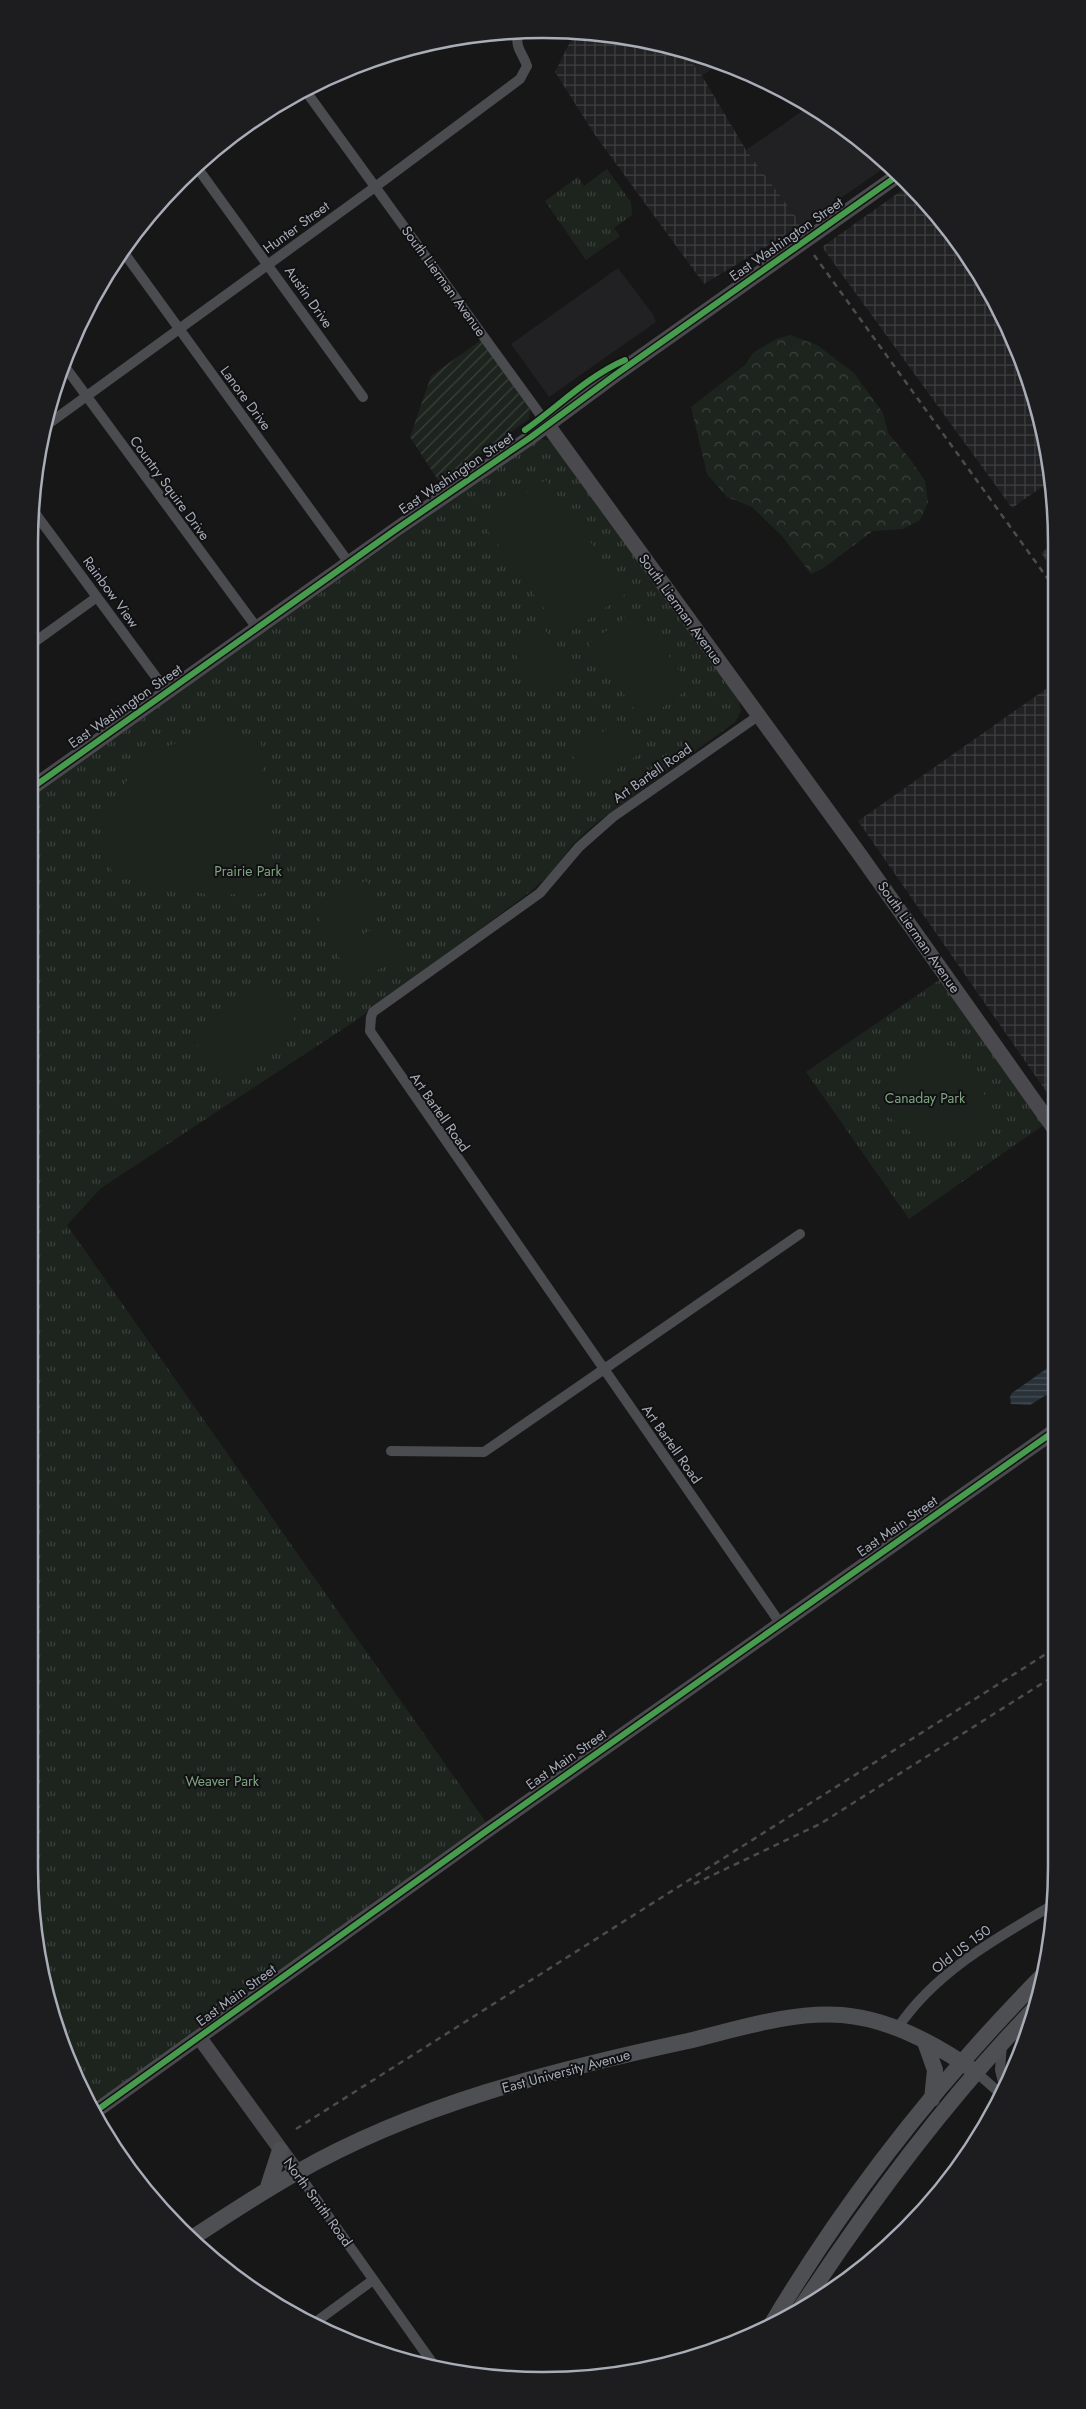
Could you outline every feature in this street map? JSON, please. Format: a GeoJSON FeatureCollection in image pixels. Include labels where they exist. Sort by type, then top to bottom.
{"type":"FeatureCollection","features":[{"type":"Feature","properties":{"kind":"main road","name":"East Washington Street"},"geometry":{"type":"LineString","coordinates":[[38,776],[255,626],[889,175]]}},
{"type":"Feature","properties":{"kind":"main road","name":"East Washington Street"},"geometry":{"type":"LineString","coordinates":[[544,420],[893,179]]}},
{"type":"Feature","properties":{"kind":"main road","name":"South Lierman Avenue"},"geometry":{"type":"LineString","coordinates":[[544,420],[858,852],[1048,1120]]}},
{"type":"Feature","properties":{"kind":"main road","name":"East Washington Street"},"geometry":{"type":"LineString","coordinates":[[38,783],[165,689]]}},
{"type":"Feature","properties":{"kind":"main road","name":"East Main Street"},"geometry":{"type":"LineString","coordinates":[[99,2108],[780,1623],[1048,1436]]}},
{"type":"Feature","properties":{"kind":"main road"},"geometry":{"type":"LineString","coordinates":[[778,2313],[858,2194],[932,2099],[962,2062],[1034,1985]]}},
{"type":"Feature","properties":{"kind":"main road","name":"East University Avenue"},"geometry":{"type":"LineString","coordinates":[[198,2234],[296,2172],[370,2136],[458,2101],[551,2074],[781,2019],[815,2015],[862,2018],[897,2029],[925,2042],[962,2062],[977,2073]]}},
{"type":"Feature","properties":{"kind":"main road"},"geometry":{"type":"LineString","coordinates":[[809,2296],[893,2175],[977,2073],[1024,2019]]}},
{"type":"Feature","properties":{"kind":"main road","name":"North Smith Road"},"geometry":{"type":"LineString","coordinates":[[199,2037],[296,2172]]}},
{"type":"Feature","properties":{"kind":"main road"},"geometry":{"type":"LineString","coordinates":[[925,2042],[935,2070],[932,2099]]}},
{"type":"Feature","properties":{"kind":"main road"},"geometry":{"type":"LineString","coordinates":[[267,2190],[280,2150]]}},
{"type":"Feature","properties":{"kind":"street","name":"Hunter Street"},"geometry":{"type":"LineString","coordinates":[[53,420],[375,187],[520,79],[527,66],[518,51],[516,39]]}},
{"type":"Feature","properties":{"kind":"street","name":"South Lierman Avenue"},"geometry":{"type":"LineString","coordinates":[[309,95],[544,420]]}},
{"type":"Feature","properties":{"kind":"street","name":"Austin Drive"},"geometry":{"type":"LineString","coordinates":[[201,172],[269,264],[363,397]]}},
{"type":"Feature","properties":{"kind":"street","name":"Lanore Drive"},"geometry":{"type":"LineString","coordinates":[[127,257],[347,561]]}},
{"type":"Feature","properties":{"kind":"street","name":"Country Squire Drive"},"geometry":{"type":"LineString","coordinates":[[68,371],[255,626]]}},
{"type":"Feature","properties":{"kind":"street","name":"Rainbow View"},"geometry":{"type":"LineString","coordinates":[[39,518],[165,689]]}},
{"type":"Feature","properties":{"kind":"street"},"geometry":{"type":"LineString","coordinates":[[38,640],[97,598]]}},
{"type":"Feature","properties":{"kind":"street","name":"Art Bartell Road"},"geometry":{"type":"LineString","coordinates":[[758,716],[613,817],[579,847],[540,893],[373,1012],[370,1017],[370,1031],[375,1042],[780,1623]]}},
{"type":"Feature","properties":{"kind":"street"},"geometry":{"type":"LineString","coordinates":[[391,1452],[484,1452],[800,1234]]}},
{"type":"Feature","properties":{"kind":"street","name":"Old US 150"},"geometry":{"type":"LineString","coordinates":[[897,2029],[914,2004],[958,1966],[1011,1929],[1046,1909]]}},
{"type":"Feature","properties":{"kind":"street"},"geometry":{"type":"LineString","coordinates":[[1002,2044],[1000,2070],[1002,2077]]}},
{"type":"Feature","properties":{"kind":"street"},"geometry":{"type":"LineString","coordinates":[[977,2073],[996,2090]]}},
{"type":"Feature","properties":{"kind":"street","name":"North Smith Road"},"geometry":{"type":"LineString","coordinates":[[296,2172],[429,2358]]}},
{"type":"Feature","properties":{"kind":"street"},"geometry":{"type":"LineString","coordinates":[[320,2319],[373,2280]]}},
{"type":"Feature","properties":{"kind":"shaded area"},"geometry":{"type":"Polygon","coordinates":[[[572,39],[642,47],[689,59],[702,76],[746,150],[802,225],[704,284],[595,135],[555,72],[572,39]]]}},
{"type":"Feature","properties":{"kind":"shaded area"},"geometry":{"type":"Polygon","coordinates":[[[689,59],[714,67],[702,76],[689,59]]]}},
{"type":"Feature","properties":{"kind":"shaded area"},"geometry":{"type":"Polygon","coordinates":[[[804,110],[851,142],[882,169],[802,225],[746,150],[804,110]]]}},
{"type":"Feature","properties":{"kind":"shaded area"},"geometry":{"type":"Polygon","coordinates":[[[903,189],[923,210],[944,235],[981,290],[1010,350],[1031,412],[1039,444],[1045,485],[1012,508],[822,247],[903,189]]]}},
{"type":"Feature","properties":{"kind":"shaded area"},"geometry":{"type":"Polygon","coordinates":[[[618,268],[652,313],[656,322],[549,397],[511,344],[618,268]]]}},
{"type":"Feature","properties":{"kind":"shaded area"},"geometry":{"type":"Polygon","coordinates":[[[1048,548],[1048,563],[1041,553],[1048,548]]]}},
{"type":"Feature","properties":{"kind":"shaded area"},"geometry":{"type":"Polygon","coordinates":[[[1048,688],[1048,1094],[858,821],[1048,688]]]}},
{"type":"Feature","properties":{"kind":"shaded area"},"geometry":{"type":"Polygon","coordinates":[[[1048,1368],[1048,1394],[1030,1405],[1011,1404],[1010,1397],[1012,1393],[1048,1368]]]}},
{"type":"Feature","properties":{"kind":"green space"},"geometry":{"type":"Polygon","coordinates":[[[607,169],[631,202],[632,215],[614,228],[620,236],[586,260],[545,201],[578,177],[584,186],[607,169]]]}},
{"type":"Feature","properties":{"kind":"green space"},"geometry":{"type":"Polygon","coordinates":[[[790,335],[817,345],[854,373],[883,413],[888,433],[910,459],[925,481],[928,503],[920,520],[903,529],[873,531],[822,569],[811,574],[782,536],[752,507],[727,497],[707,474],[691,407],[745,365],[753,353],[776,339],[790,335]]]}},
{"type":"Feature","properties":{"kind":"green space"},"geometry":{"type":"Polygon","coordinates":[[[481,340],[530,410],[529,419],[440,483],[410,437],[431,376],[481,340]]]}},
{"type":"Feature","properties":{"kind":"green space"},"geometry":{"type":"Polygon","coordinates":[[[541,439],[553,441],[739,701],[741,711],[735,722],[596,823],[573,844],[552,872],[530,892],[355,1021],[101,1188],[67,1225],[490,1828],[97,2104],[76,2059],[55,1997],[47,1965],[39,1899],[38,793],[535,441],[541,439]]]}},
{"type":"Feature","properties":{"kind":"green space"},"geometry":{"type":"Polygon","coordinates":[[[546,480],[627,593],[564,636],[483,524],[546,480]]]}},
{"type":"Feature","properties":{"kind":"green space"},"geometry":{"type":"Polygon","coordinates":[[[636,610],[691,687],[643,721],[588,644],[636,610]]]}},
{"type":"Feature","properties":{"kind":"green space"},"geometry":{"type":"Polygon","coordinates":[[[539,622],[574,670],[543,692],[508,644],[539,622]]]}},
{"type":"Feature","properties":{"kind":"green space"},"geometry":{"type":"Polygon","coordinates":[[[620,720],[642,752],[593,785],[571,754],[620,720]]]}},
{"type":"Feature","properties":{"kind":"green space","name":"Prairie Park"},"geometry":{"type":"Polygon","coordinates":[[[219,727],[261,743],[271,860],[267,861],[266,889],[261,894],[231,894],[230,898],[113,877],[101,830],[139,757],[219,727]]]}},
{"type":"Feature","properties":{"kind":"green space"},"geometry":{"type":"Polygon","coordinates":[[[366,881],[383,914],[331,942],[313,908],[366,881]]]}},
{"type":"Feature","properties":{"kind":"green space"},"geometry":{"type":"Polygon","coordinates":[[[387,922],[405,956],[352,983],[335,949],[387,922]]]}},
{"type":"Feature","properties":{"kind":"green space","name":"Canaday Park"},"geometry":{"type":"Polygon","coordinates":[[[942,978],[1045,1124],[909,1219],[806,1072],[942,978]]]}},
{"type":"Feature","properties":{"kind":"green space"},"geometry":{"type":"Polygon","coordinates":[[[269,982],[301,1031],[222,1082],[190,1033],[269,982]]]}},
{"type":"Feature","properties":{"kind":"green space"},"geometry":{"type":"Polygon","coordinates":[[[944,1045],[955,1047],[1002,1123],[984,1133],[966,1138],[948,1140],[930,1138],[913,1133],[898,1124],[883,1111],[870,1095],[944,1045]]]}},
{"type":"Feature","properties":{"kind":"railway"},"geometry":{"type":"LineString","coordinates":[[814,255],[1048,579]]}},
{"type":"Feature","properties":{"kind":"railway"},"geometry":{"type":"LineString","coordinates":[[296,2129],[1048,1653]]}},
{"type":"Feature","properties":{"kind":"railway"},"geometry":{"type":"LineString","coordinates":[[694,1884],[820,1824],[1048,1680]]}},
{"type":"Feature","properties":{"kind":"cycle path"},"geometry":{"type":"LineString","coordinates":[[38,784],[398,528],[531,437],[615,375],[893,179]]}},
{"type":"Feature","properties":{"kind":"cycle path"},"geometry":{"type":"LineString","coordinates":[[525,430],[598,374],[625,360]]}},
{"type":"Feature","properties":{"kind":"cycle path"},"geometry":{"type":"LineString","coordinates":[[99,2108],[485,1832],[1048,1436]]}},
{"type":"Feature","properties":{"kind":"park label","name":"Weaver Park"},"geometry":{"type":"Point","coordinates":[222,1781]}}]}
